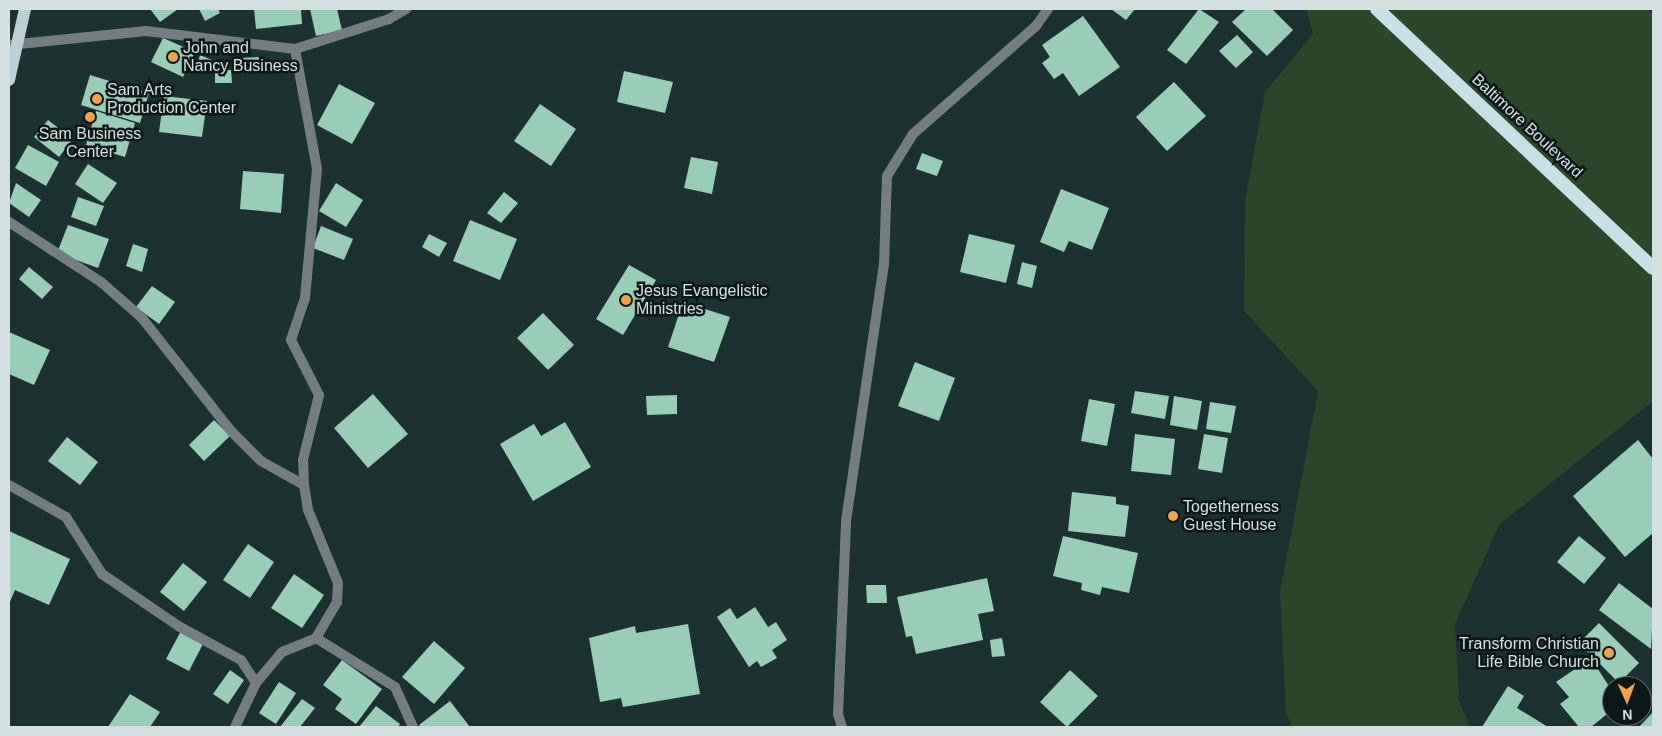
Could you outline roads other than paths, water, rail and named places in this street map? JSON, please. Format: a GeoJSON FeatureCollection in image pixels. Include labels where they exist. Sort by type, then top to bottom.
{"type":"FeatureCollection","features":[{"type":"Feature","properties":{"kind":"highway","name":"Baltimore Boulevard"},"geometry":{"type":"LineString","coordinates":[[1377,9],[1653,268]]}},
{"type":"Feature","properties":{"kind":"main road"},"geometry":{"type":"LineString","coordinates":[[9,80],[14,46],[25,9]]}},
{"type":"Feature","properties":{"kind":"street"},"geometry":{"type":"LineString","coordinates":[[14,46],[146,31],[295,49],[389,19],[406,9]]}},
{"type":"Feature","properties":{"kind":"street"},"geometry":{"type":"LineString","coordinates":[[842,727],[838,714],[846,521],[884,265],[887,176],[913,134],[1036,26],[1048,9]]}},
{"type":"Feature","properties":{"kind":"street"},"geometry":{"type":"LineString","coordinates":[[235,727],[256,683],[282,652],[316,638],[337,602],[338,583],[308,510],[304,485],[303,460],[319,395],[292,340],[305,298],[317,169],[295,49]]}},
{"type":"Feature","properties":{"kind":"street"},"geometry":{"type":"LineString","coordinates":[[9,222],[101,282],[142,318],[231,431],[261,461],[304,485]]}},
{"type":"Feature","properties":{"kind":"street"},"geometry":{"type":"LineString","coordinates":[[9,485],[66,517],[102,574],[180,627],[241,660],[256,683]]}},
{"type":"Feature","properties":{"kind":"street"},"geometry":{"type":"LineString","coordinates":[[316,638],[395,687],[413,727]]}},
{"type":"Feature","properties":{"kind":"place","name":"John and Nancy Business"},"geometry":{"type":"Point","coordinates":[173,57]}},
{"type":"Feature","properties":{"kind":"place","name":"Sam Arts Production Center"},"geometry":{"type":"Point","coordinates":[97,99]}},
{"type":"Feature","properties":{"kind":"place","name":"Sam Business Center"},"geometry":{"type":"Point","coordinates":[90,117]}},
{"type":"Feature","properties":{"kind":"place","name":"Jesus Evangelistic Ministries"},"geometry":{"type":"Point","coordinates":[626,300]}},
{"type":"Feature","properties":{"kind":"place","name":"Togetherness Guest House"},"geometry":{"type":"Point","coordinates":[1173,516]}},
{"type":"Feature","properties":{"kind":"place","name":"Transform Christian Life Bible Church"},"geometry":{"type":"Point","coordinates":[1609,653]}}]}
